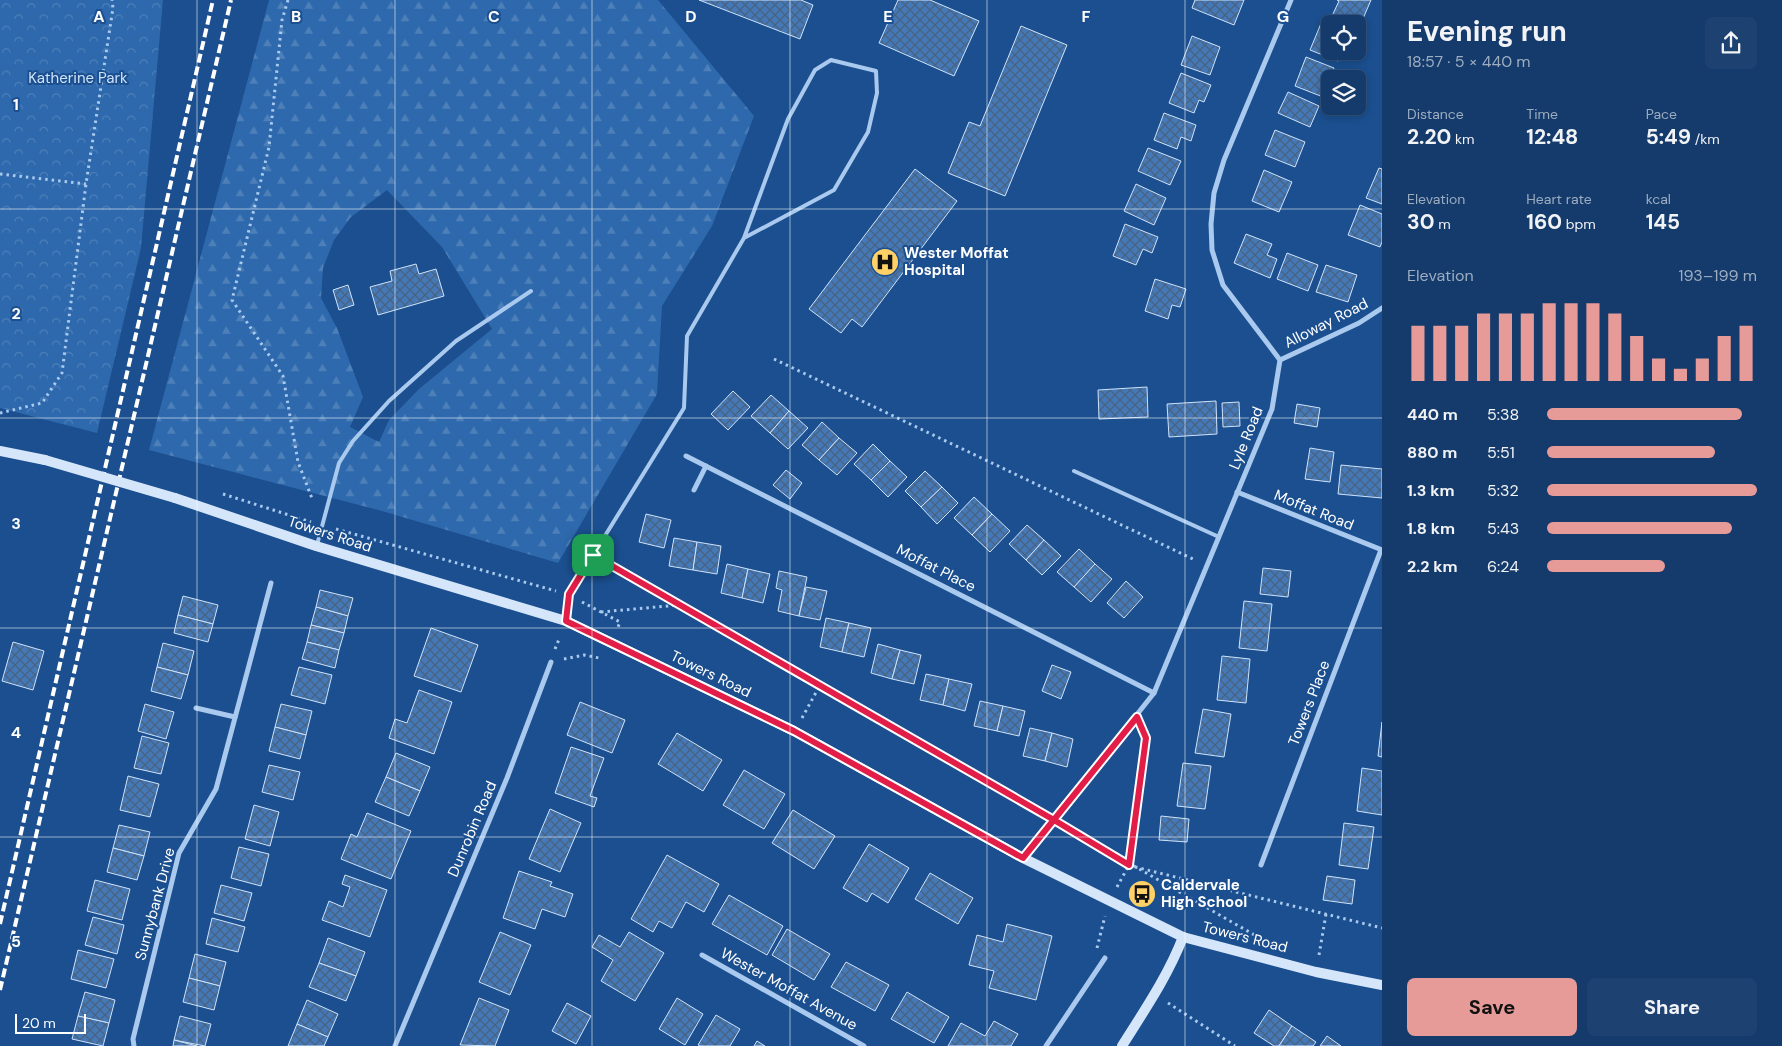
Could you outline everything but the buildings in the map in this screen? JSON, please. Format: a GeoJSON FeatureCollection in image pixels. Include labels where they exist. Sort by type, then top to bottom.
{"type":"FeatureCollection","features":[{"type":"Feature","properties":{"kind":"main road","name":"Towers Road"},"geometry":{"type":"LineString","coordinates":[[0,450],[45,460],[176,498],[316,546],[566,621],[794,731],[1023,858],[1183,937],[1316,972],[1382,985]]}},
{"type":"Feature","properties":{"kind":"main road"},"geometry":{"type":"LineString","coordinates":[[1122,1046],[1177,954],[1183,937]]}},
{"type":"Feature","properties":{"kind":"street"},"geometry":{"type":"LineString","coordinates":[[1280,360],[1223,285],[1212,250],[1211,224],[1214,193],[1224,160],[1291,0]]}},
{"type":"Feature","properties":{"kind":"street","name":"Alloway Road"},"geometry":{"type":"LineString","coordinates":[[1280,360],[1359,323],[1382,308]]}},
{"type":"Feature","properties":{"kind":"street","name":"Lyle Road"},"geometry":{"type":"LineString","coordinates":[[1023,858],[1137,717],[1154,693],[1272,409],[1280,360]]}},
{"type":"Feature","properties":{"kind":"street","name":"Moffat Place"},"geometry":{"type":"LineString","coordinates":[[686,456],[1154,693]]}},
{"type":"Feature","properties":{"kind":"street"},"geometry":{"type":"LineString","coordinates":[[694,490],[706,466]]}},
{"type":"Feature","properties":{"kind":"street","name":"Moffat Road"},"geometry":{"type":"LineString","coordinates":[[1237,492],[1381,550]]}},
{"type":"Feature","properties":{"kind":"street","name":"Towers Place"},"geometry":{"type":"LineString","coordinates":[[1261,865],[1381,550]]}},
{"type":"Feature","properties":{"kind":"street","name":"Sunnybank Drive"},"geometry":{"type":"LineString","coordinates":[[134,1046],[133,1039],[179,853],[216,789],[271,583]]}},
{"type":"Feature","properties":{"kind":"street","name":"Dunrobin Road"},"geometry":{"type":"LineString","coordinates":[[395,1046],[507,778],[551,662]]}},
{"type":"Feature","properties":{"kind":"street"},"geometry":{"type":"LineString","coordinates":[[196,708],[235,717]]}},
{"type":"Feature","properties":{"kind":"street","name":"Wester Moffat Avenue"},"geometry":{"type":"LineString","coordinates":[[702,954],[864,1046]]}},
{"type":"Feature","properties":{"kind":"street"},"geometry":{"type":"LineString","coordinates":[[1046,1046],[1105,958]]}},
{"type":"Feature","properties":{"kind":"lane"},"geometry":{"type":"LineString","coordinates":[[566,621],[569,594],[684,408],[687,336],[744,238],[788,119],[815,70],[831,60],[876,70],[877,92],[868,132],[834,190],[744,238]]}},
{"type":"Feature","properties":{"kind":"lane"},"geometry":{"type":"LineString","coordinates":[[316,546],[339,463],[353,441],[389,401],[456,341],[531,291]]}},
{"type":"Feature","properties":{"kind":"lane"},"geometry":{"type":"LineString","coordinates":[[1074,471],[1219,537]]}},
{"type":"Feature","properties":{"kind":"path"},"geometry":{"type":"LineString","coordinates":[[0,413],[42,403],[62,373],[86,184],[113,8],[112,0]]}},
{"type":"Feature","properties":{"kind":"path"},"geometry":{"type":"LineString","coordinates":[[288,0],[282,20],[269,147],[232,300],[282,376],[298,462],[323,525]]}},
{"type":"Feature","properties":{"kind":"path"},"geometry":{"type":"LineString","coordinates":[[0,174],[86,184]]}},
{"type":"Feature","properties":{"kind":"path"},"geometry":{"type":"LineString","coordinates":[[774,359],[1208,565]]}},
{"type":"Feature","properties":{"kind":"path"},"geometry":{"type":"LineString","coordinates":[[593,555],[1265,942],[1260,957]]}},
{"type":"Feature","properties":{"kind":"path"},"geometry":{"type":"LineString","coordinates":[[600,612],[680,605]]}},
{"type":"Feature","properties":{"kind":"path"},"geometry":{"type":"LineString","coordinates":[[551,662],[566,621]]}},
{"type":"Feature","properties":{"kind":"path"},"geometry":{"type":"LineString","coordinates":[[794,731],[820,685]]}},
{"type":"Feature","properties":{"kind":"path"},"geometry":{"type":"LineString","coordinates":[[1129,865],[1146,738],[1137,717]]}},
{"type":"Feature","properties":{"kind":"path"},"geometry":{"type":"LineString","coordinates":[[1129,865],[1382,928]]}},
{"type":"Feature","properties":{"kind":"path"},"geometry":{"type":"LineString","coordinates":[[1316,972],[1326,914]]}},
{"type":"Feature","properties":{"kind":"path"},"geometry":{"type":"LineString","coordinates":[[1154,995],[1235,1046]]}},
{"type":"Feature","properties":{"kind":"green space","name":"Katherine Park"},"geometry":{"type":"Polygon","coordinates":[[[0,0],[163,0],[141,248],[97,433],[0,408],[0,0]]]}},
{"type":"Feature","properties":{"kind":"green space"},"geometry":{"type":"Polygon","coordinates":[[[269,0],[658,0],[754,116],[712,226],[662,306],[657,394],[558,563],[382,511],[149,450],[269,0]],[[387,190],[351,217],[334,240],[323,268],[321,298],[337,328],[363,397],[350,427],[379,442],[389,420],[419,389],[492,329],[442,247],[387,190]]]}},
{"type":"Feature","properties":{"kind":"railway"},"geometry":{"type":"LineString","coordinates":[[0,924],[213,0]]}},
{"type":"Feature","properties":{"kind":"railway"},"geometry":{"type":"LineString","coordinates":[[0,990],[231,0]]}},
{"type":"Feature","properties":{"kind":"place","name":"Wester Moffat Hospital"},"geometry":{"type":"Point","coordinates":[885,262]}},
{"type":"Feature","properties":{"kind":"place","name":"Caldervale High School"},"geometry":{"type":"Point","coordinates":[1142,894]}},
{"type":"Feature","properties":{"kind":"route"},"geometry":{"type":"LineString","coordinates":[[593,555],[569,594],[566,621],[612,641],[794,731],[1023,858],[1054,820],[1137,717],[1146,738],[1129,865],[1054,820],[593,555]]}}]}
